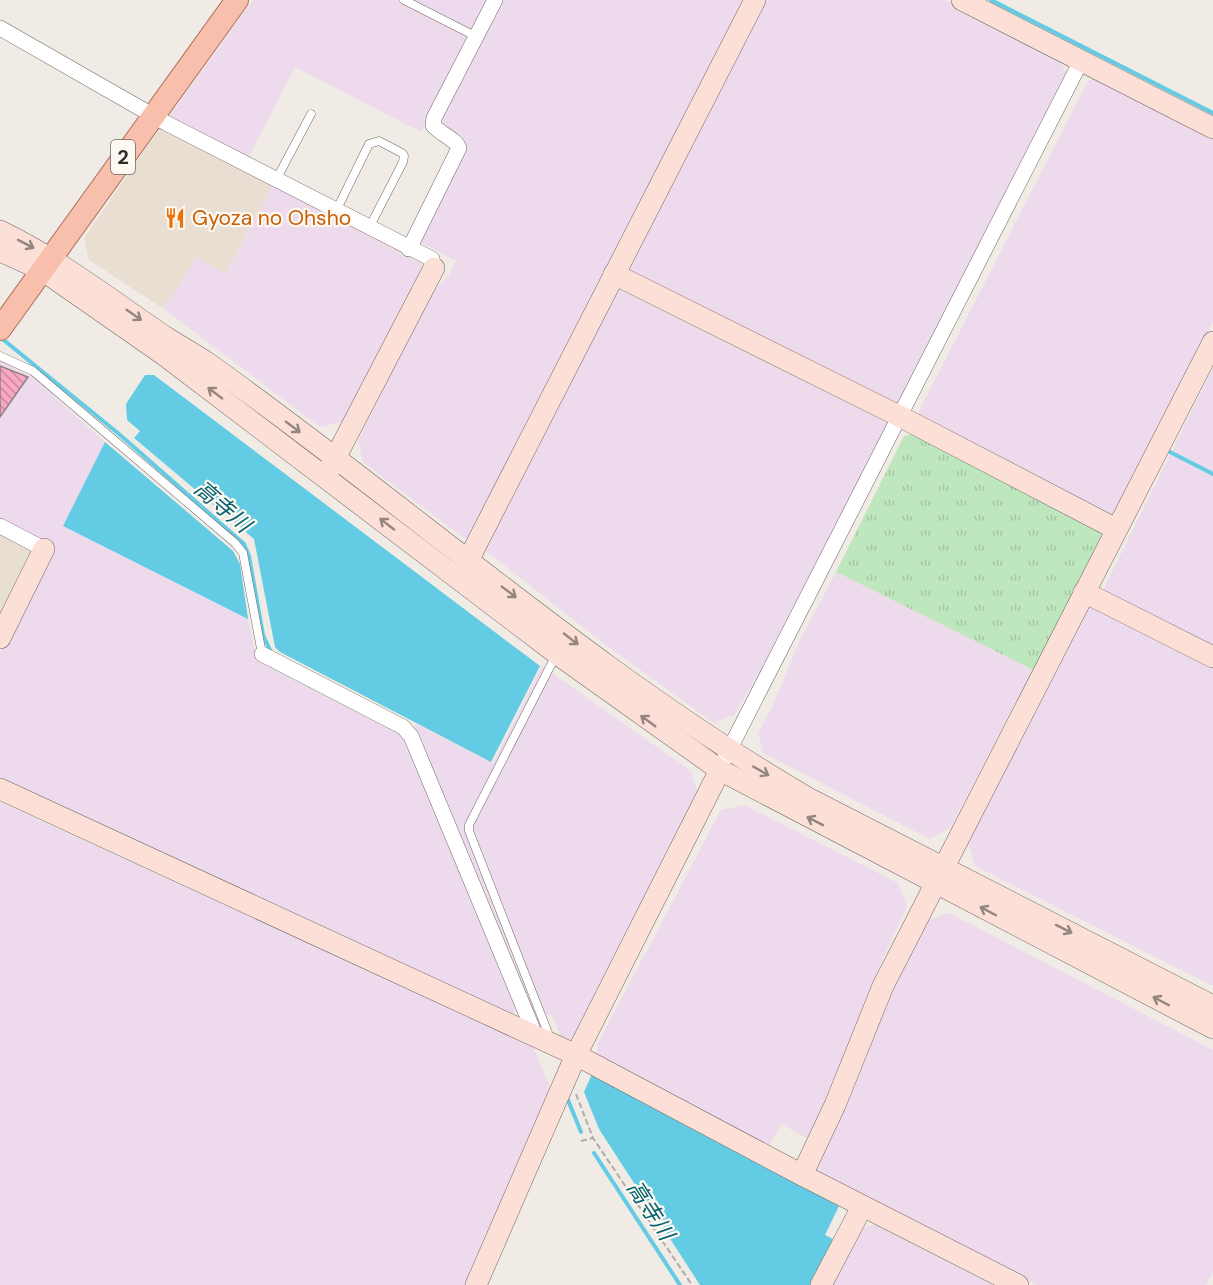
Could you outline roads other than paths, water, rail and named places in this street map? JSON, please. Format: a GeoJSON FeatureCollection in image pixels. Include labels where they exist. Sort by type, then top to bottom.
{"type":"FeatureCollection","features":[{"type":"Feature","properties":{"kind":"main road","name":"2"},"geometry":{"type":"LineString","coordinates":[[5,322],[237,0]]}},
{"type":"Feature","properties":{"kind":"street"},"geometry":{"type":"LineString","coordinates":[[409,249],[459,148],[457,142],[440,134],[433,125],[434,118],[495,0]]}},
{"type":"Feature","properties":{"kind":"street"},"geometry":{"type":"LineString","coordinates":[[477,592],[468,575],[468,561],[755,0]]}},
{"type":"Feature","properties":{"kind":"street"},"geometry":{"type":"LineString","coordinates":[[962,0],[1213,128]]}},
{"type":"Feature","properties":{"kind":"street"},"geometry":{"type":"LineString","coordinates":[[0,28],[153,116],[432,259],[434,268],[330,468]]}},
{"type":"Feature","properties":{"kind":"street"},"geometry":{"type":"LineString","coordinates":[[476,1285],[573,1062],[1081,61]]}},
{"type":"Feature","properties":{"kind":"street"},"geometry":{"type":"LineString","coordinates":[[0,231],[46,264],[208,363],[433,560],[557,654],[725,760],[940,875],[1213,1028]]}},
{"type":"Feature","properties":{"kind":"street"},"geometry":{"type":"LineString","coordinates":[[0,251],[46,264]]}},
{"type":"Feature","properties":{"kind":"street"},"geometry":{"type":"LineString","coordinates":[[615,274],[901,417],[1116,529]]}},
{"type":"Feature","properties":{"kind":"street"},"geometry":{"type":"LineString","coordinates":[[802,1176],[835,1105],[883,986],[1213,342]]}},
{"type":"Feature","properties":{"kind":"street"},"geometry":{"type":"LineString","coordinates":[[330,468],[468,561],[725,760]]}},
{"type":"Feature","properties":{"kind":"street"},"geometry":{"type":"LineString","coordinates":[[0,526],[44,549],[0,638]]}},
{"type":"Feature","properties":{"kind":"street"},"geometry":{"type":"LineString","coordinates":[[433,560],[443,564],[468,561]]}},
{"type":"Feature","properties":{"kind":"street"},"geometry":{"type":"LineString","coordinates":[[1084,592],[1213,657]]}},
{"type":"Feature","properties":{"kind":"street"},"geometry":{"type":"LineString","coordinates":[[262,654],[404,727],[411,736],[544,1041]]}},
{"type":"Feature","properties":{"kind":"street"},"geometry":{"type":"LineString","coordinates":[[0,789],[544,1041],[573,1062],[1018,1285]]}},
{"type":"Feature","properties":{"kind":"street"},"geometry":{"type":"LineString","coordinates":[[940,875],[1213,1006]]}},
{"type":"Feature","properties":{"kind":"street"},"geometry":{"type":"LineString","coordinates":[[821,1285],[862,1207]]}},
{"type":"Feature","properties":{"kind":"lane"},"geometry":{"type":"LineString","coordinates":[[404,0],[477,37]]}},
{"type":"Feature","properties":{"kind":"lane"},"geometry":{"type":"LineString","coordinates":[[276,180],[311,114]]}},
{"type":"Feature","properties":{"kind":"lane"},"geometry":{"type":"LineString","coordinates":[[336,211],[369,144],[379,141],[404,156],[369,228]]}},
{"type":"Feature","properties":{"kind":"lane"},"geometry":{"type":"LineString","coordinates":[[0,356],[33,371],[235,543],[243,553],[262,654]]}},
{"type":"Feature","properties":{"kind":"lane"},"geometry":{"type":"LineString","coordinates":[[544,1041],[469,831],[469,825],[557,654]]}},
{"type":"Feature","properties":{"kind":"water"},"geometry":{"type":"Polygon","coordinates":[[[145,375],[154,375],[540,666],[491,762],[280,652],[275,647],[254,539],[134,438],[140,431],[127,420],[126,404],[145,375]]]}},
{"type":"Feature","properties":{"kind":"water"},"geometry":{"type":"Polygon","coordinates":[[[105,442],[233,551],[240,564],[248,619],[63,526],[105,442]]]}},
{"type":"Feature","properties":{"kind":"water"},"geometry":{"type":"Polygon","coordinates":[[[592,1074],[839,1206],[825,1235],[833,1239],[810,1285],[700,1285],[599,1129],[584,1092],[592,1074]]]}},
{"type":"Feature","properties":{"kind":"waterway"},"geometry":{"type":"LineString","coordinates":[[991,0],[1213,113]]}},
{"type":"Feature","properties":{"kind":"waterway","name":"高寺川"},"geometry":{"type":"LineString","coordinates":[[0,337],[119,434],[244,544],[249,556],[263,635],[271,652]]}},
{"type":"Feature","properties":{"kind":"waterway"},"geometry":{"type":"LineString","coordinates":[[1168,451],[1213,474]]}},
{"type":"Feature","properties":{"kind":"waterway","name":"高寺川"},"geometry":{"type":"LineString","coordinates":[[568,1100],[581,1132]]}},
{"type":"Feature","properties":{"kind":"waterway","name":"高寺川"},"geometry":{"type":"LineString","coordinates":[[594,1153],[680,1285]]}},
{"type":"Feature","properties":{"kind":"place","name":"Gyoza no Ohsho"},"geometry":{"type":"Point","coordinates":[175,218]}}]}
